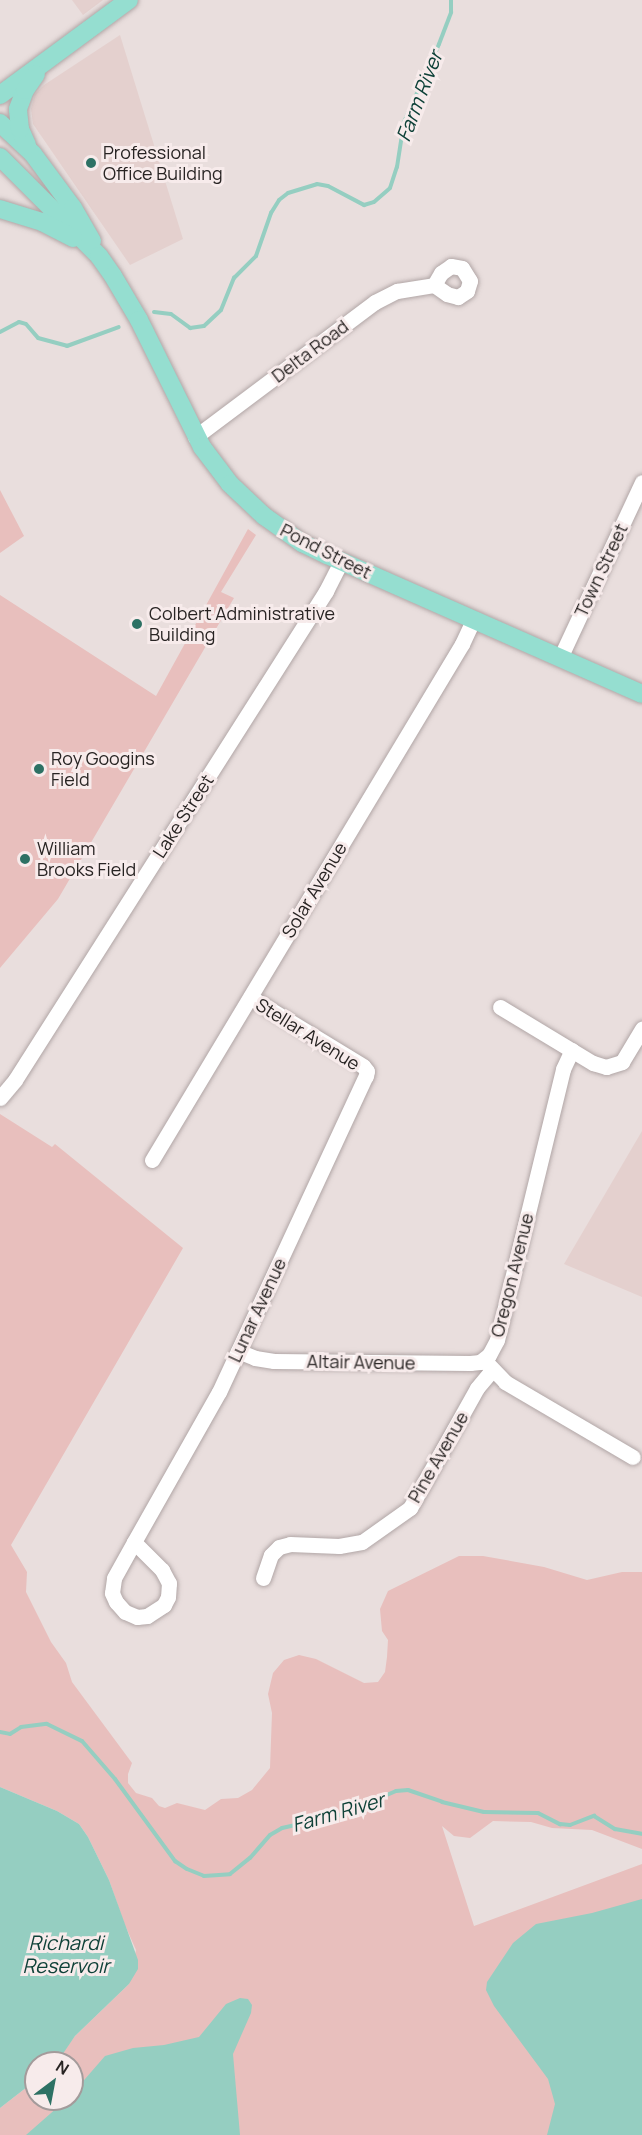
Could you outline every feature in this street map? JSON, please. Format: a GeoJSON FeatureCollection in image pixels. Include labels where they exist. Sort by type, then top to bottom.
{"type":"FeatureCollection","features":[{"type":"Feature","properties":{"kind":"main road"},"geometry":{"type":"LineString","coordinates":[[0,95],[51,58],[118,3]]}},
{"type":"Feature","properties":{"kind":"main road"},"geometry":{"type":"LineString","coordinates":[[33,154],[20,129],[18,109],[30,82],[51,58]]}},
{"type":"Feature","properties":{"kind":"main road","name":"Pond Street"},"geometry":{"type":"LineString","coordinates":[[0,123],[33,154],[73,208],[99,256],[133,309],[195,437],[226,480],[264,516],[302,543],[341,562],[642,694]]}},
{"type":"Feature","properties":{"kind":"main road","name":"Pond Street"},"geometry":{"type":"LineString","coordinates":[[0,157],[99,256]]}},
{"type":"Feature","properties":{"kind":"main road"},"geometry":{"type":"LineString","coordinates":[[0,209],[53,227],[99,256]]}},
{"type":"Feature","properties":{"kind":"street","name":"Delta Road"},"geometry":{"type":"LineString","coordinates":[[195,437],[375,302],[397,291],[434,285]]}},
{"type":"Feature","properties":{"kind":"street","name":"Town Street"},"geometry":{"type":"LineString","coordinates":[[560,658],[642,482]]}},
{"type":"Feature","properties":{"kind":"street","name":"Lake Street"},"geometry":{"type":"LineString","coordinates":[[0,1098],[15,1080],[326,591],[341,562]]}},
{"type":"Feature","properties":{"kind":"street","name":"Solar Avenue"},"geometry":{"type":"LineString","coordinates":[[152,1160],[462,644],[473,620]]}},
{"type":"Feature","properties":{"kind":"street","name":"Stellar Avenue"},"geometry":{"type":"LineString","coordinates":[[250,997],[367,1071]]}},
{"type":"Feature","properties":{"kind":"street"},"geometry":{"type":"LineString","coordinates":[[500,1007],[593,1063],[612,1067],[622,1062],[642,1029]]}},
{"type":"Feature","properties":{"kind":"street","name":"Oregon Avenue"},"geometry":{"type":"LineString","coordinates":[[488,1364],[496,1340],[563,1070],[572,1050]]}},
{"type":"Feature","properties":{"kind":"street","name":"Lunar Avenue"},"geometry":{"type":"LineString","coordinates":[[134,1542],[162,1570],[169,1587],[164,1605],[157,1612],[143,1617],[132,1616],[121,1610],[112,1593],[114,1578],[134,1542],[213,1403],[367,1071]]}},
{"type":"Feature","properties":{"kind":"street","name":"Altair Avenue"},"geometry":{"type":"LineString","coordinates":[[238,1351],[255,1358],[274,1361],[488,1364]]}},
{"type":"Feature","properties":{"kind":"street"},"geometry":{"type":"LineString","coordinates":[[488,1364],[506,1382],[633,1457]]}},
{"type":"Feature","properties":{"kind":"street","name":"Pine Avenue"},"geometry":{"type":"LineString","coordinates":[[262,1578],[271,1555],[279,1547],[290,1544],[354,1545],[374,1535],[416,1500],[488,1364]]}},
{"type":"Feature","properties":{"kind":"shaded area"},"geometry":{"type":"Polygon","coordinates":[[[72,0],[103,0],[83,15],[72,0]]]}},
{"type":"Feature","properties":{"kind":"shaded area"},"geometry":{"type":"Polygon","coordinates":[[[120,35],[183,239],[130,265],[33,124],[31,109],[35,94],[44,85],[120,35]]]}},
{"type":"Feature","properties":{"kind":"shaded area"},"geometry":{"type":"Polygon","coordinates":[[[0,490],[24,536],[0,553],[0,490]]]}},
{"type":"Feature","properties":{"kind":"shaded area"},"geometry":{"type":"Polygon","coordinates":[[[248,529],[256,535],[221,592],[234,598],[58,899],[0,968],[0,595],[156,696],[248,529]]]}},
{"type":"Feature","properties":{"kind":"shaded area"},"geometry":{"type":"Polygon","coordinates":[[[0,1114],[52,1147],[55,1144],[183,1248],[11,1545],[27,1572],[26,1592],[51,1642],[66,1663],[72,1682],[132,1763],[128,1783],[136,1793],[152,1798],[159,1806],[165,1808],[177,1803],[205,1810],[221,1799],[238,1798],[252,1790],[270,1768],[272,1713],[268,1694],[273,1673],[284,1660],[299,1655],[316,1659],[364,1683],[378,1682],[385,1672],[387,1657],[388,1640],[382,1631],[380,1609],[388,1591],[459,1556],[483,1556],[544,1567],[587,1580],[622,1572],[642,1572],[642,1849],[592,1830],[552,1828],[531,1822],[493,1821],[470,1838],[454,1836],[442,1826],[474,1926],[642,1864],[642,2135],[0,2135],[0,2108],[24,2089],[24,2111],[84,2111],[84,2051],[64,2051],[75,2036],[129,1984],[136,1950],[109,1880],[79,1824],[57,1811],[0,1787],[0,1114]]]}},
{"type":"Feature","properties":{"kind":"shaded area"},"geometry":{"type":"Polygon","coordinates":[[[642,1131],[642,1297],[564,1264],[642,1131]]]}},
{"type":"Feature","properties":{"kind":"water","name":"Richardi Reservoir"},"geometry":{"type":"Polygon","coordinates":[[[0,1787],[57,1811],[79,1824],[109,1880],[138,1960],[138,1969],[129,1984],[75,2036],[65,2051],[24,2051],[24,2089],[0,2108],[0,1787]]]}},
{"type":"Feature","properties":{"kind":"water"},"geometry":{"type":"Polygon","coordinates":[[[642,1899],[642,2135],[547,2135],[555,2104],[548,2079],[494,2006],[486,1990],[487,1982],[513,1943],[536,1924],[592,1913],[642,1899]]]}},
{"type":"Feature","properties":{"kind":"water"},"geometry":{"type":"Polygon","coordinates":[[[240,1998],[248,1999],[252,2005],[251,2013],[233,2054],[240,2135],[26,2135],[53,2111],[84,2111],[84,2080],[105,2056],[133,2048],[164,2045],[199,2037],[226,2004],[240,1998]]]}},
{"type":"Feature","properties":{"kind":"waterway","name":"Farm River"},"geometry":{"type":"LineString","coordinates":[[154,312],[171,314],[190,328],[204,326],[221,310],[234,278],[256,256],[271,213],[279,200],[288,193],[317,184],[328,186],[364,205],[374,202],[390,188],[397,167],[404,122],[439,44],[451,12],[451,0]]}},
{"type":"Feature","properties":{"kind":"waterway","name":"Farm River"},"geometry":{"type":"LineString","coordinates":[[0,332],[19,322],[26,324],[38,338],[67,346],[119,327]]}},
{"type":"Feature","properties":{"kind":"waterway","name":"Farm River"},"geometry":{"type":"LineString","coordinates":[[0,1732],[10,1734],[21,1727],[47,1724],[82,1741],[115,1779],[175,1861],[204,1876],[230,1874],[250,1858],[270,1835],[282,1828],[340,1815],[396,1791],[408,1790],[442,1802],[484,1812],[538,1813],[560,1824],[570,1825],[594,1816],[615,1829],[642,1834]]}},
{"type":"Feature","properties":{"kind":"place","name":"Professional Office Building"},"geometry":{"type":"Point","coordinates":[91,163]}},
{"type":"Feature","properties":{"kind":"place","name":"Colbert Administrative Building"},"geometry":{"type":"Point","coordinates":[137,624]}},
{"type":"Feature","properties":{"kind":"place","name":"Roy Googins Field"},"geometry":{"type":"Point","coordinates":[39,769]}},
{"type":"Feature","properties":{"kind":"place","name":"William Brooks Field"},"geometry":{"type":"Point","coordinates":[25,859]}}]}
